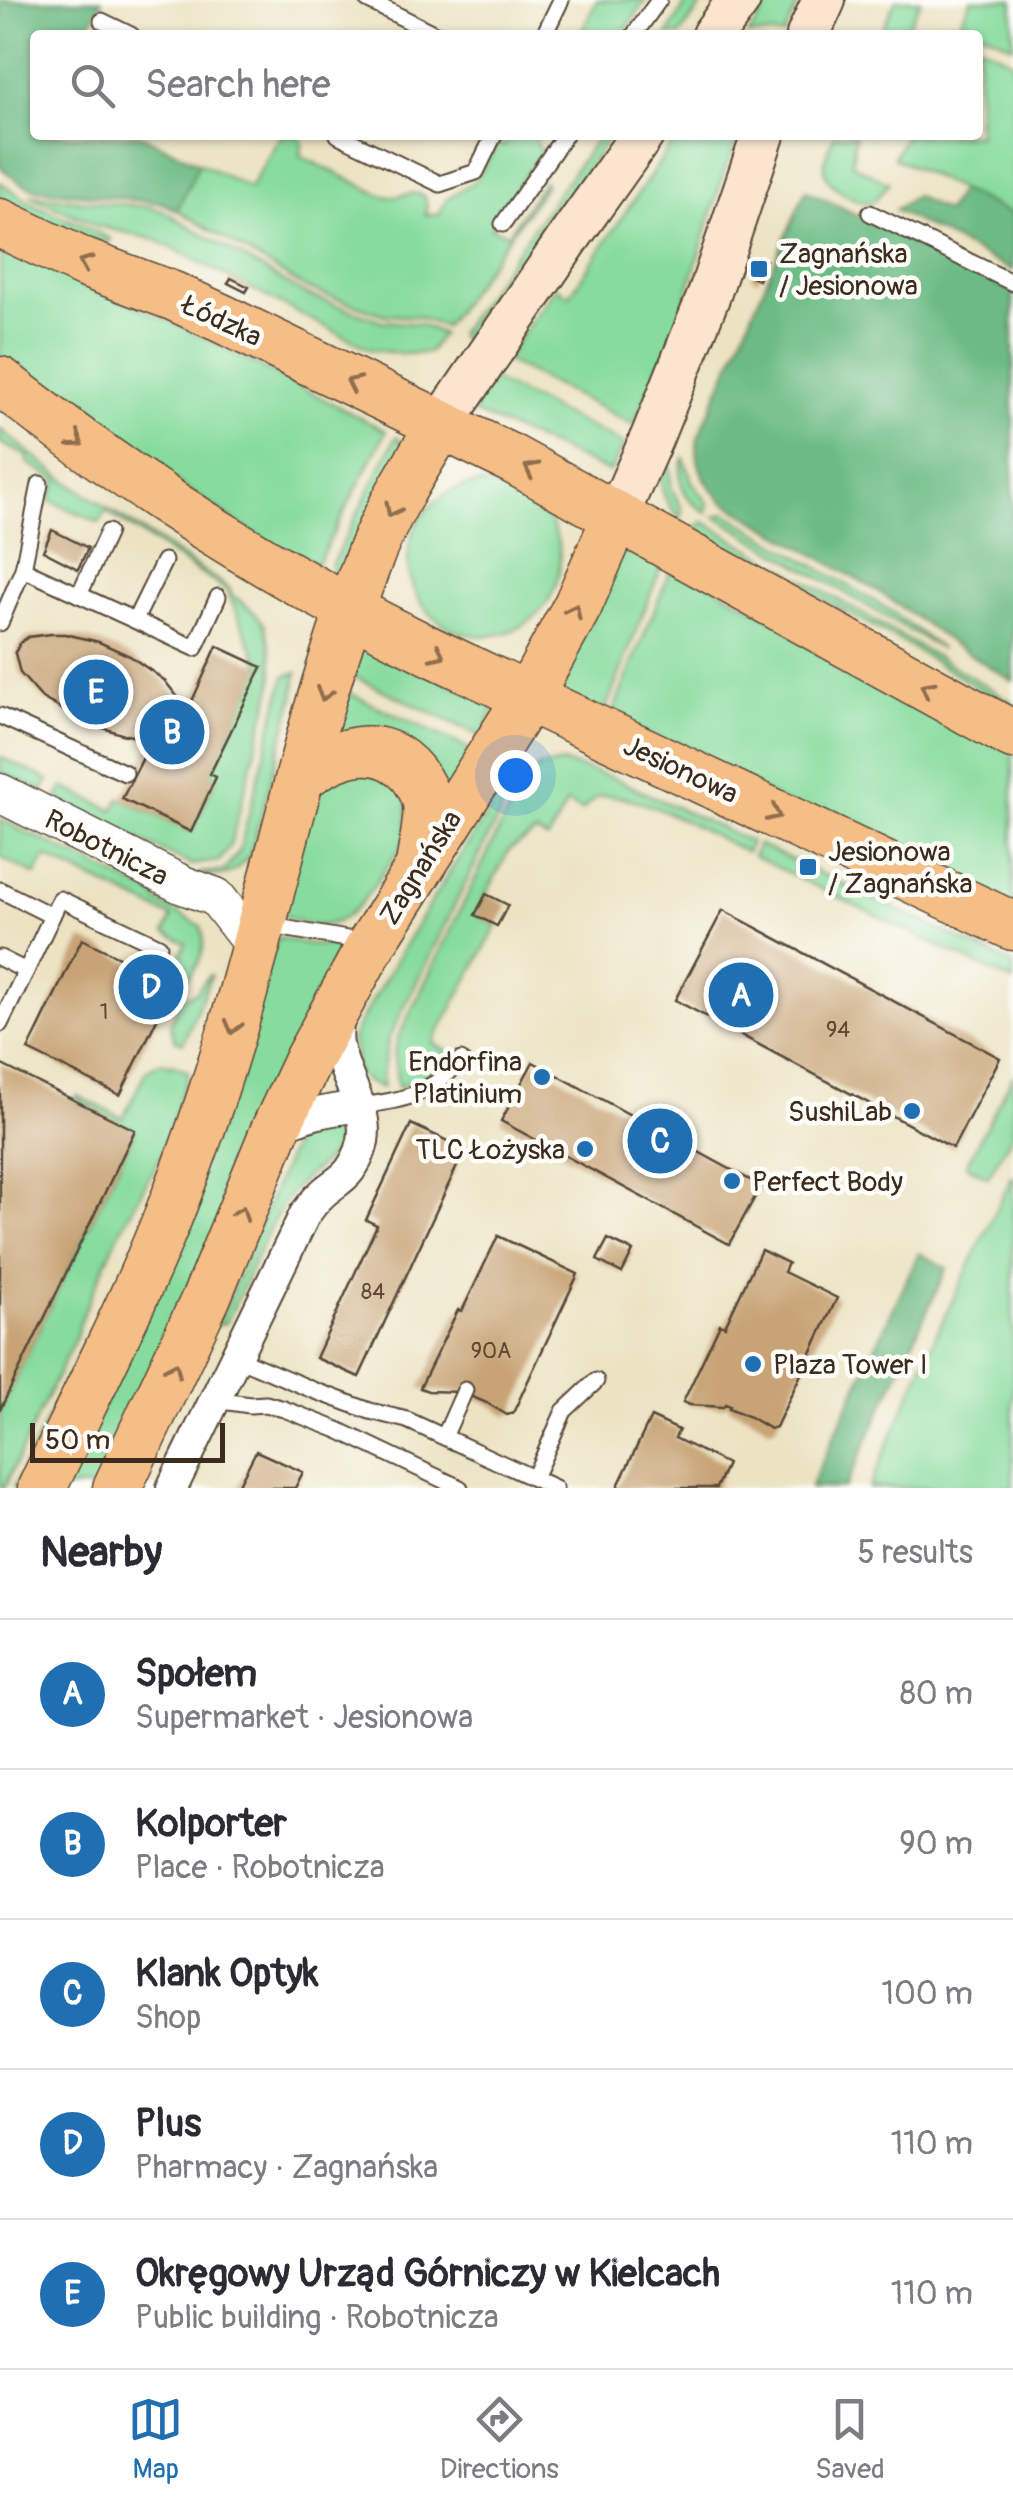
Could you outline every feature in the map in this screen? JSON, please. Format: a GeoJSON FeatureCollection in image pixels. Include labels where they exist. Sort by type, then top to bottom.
{"type":"FeatureCollection","features":[{"type":"Feature","properties":{"kind":"main road"},"geometry":{"type":"LineString","coordinates":[[717,30],[739,0]]}},
{"type":"Feature","properties":{"kind":"main road"},"geometry":{"type":"LineString","coordinates":[[810,30],[824,0]]}},
{"type":"Feature","properties":{"kind":"main road"},"geometry":{"type":"LineString","coordinates":[[42,1488],[113,1344],[199,1134],[228,1043],[329,676],[366,564],[386,520],[441,426],[638,140]]}},
{"type":"Feature","properties":{"kind":"main road","name":"Zagnańska"},"geometry":{"type":"LineString","coordinates":[[117,1488],[207,1296],[296,1084],[372,943],[528,697],[578,605],[652,437],[708,295],[761,140]]}},
{"type":"Feature","properties":{"kind":"main road","name":"Łódzka"},"geometry":{"type":"LineString","coordinates":[[0,223],[84,263],[173,296],[441,426]]}},
{"type":"Feature","properties":{"kind":"main road"},"geometry":{"type":"LineString","coordinates":[[0,381],[146,489],[239,548],[351,610]]}},
{"type":"Feature","properties":{"kind":"main road"},"geometry":{"type":"LineString","coordinates":[[441,426],[530,468],[1013,734]]}},
{"type":"Feature","properties":{"kind":"main road","name":"Jesionowa"},"geometry":{"type":"LineString","coordinates":[[351,610],[1013,926]]}},
{"type":"Feature","properties":{"kind":"main road"},"geometry":{"type":"LineString","coordinates":[[300,778],[322,761],[358,751],[374,750],[406,764],[426,802],[419,867]]}},
{"type":"Feature","properties":{"kind":"street","name":"Robotnicza"},"geometry":{"type":"LineString","coordinates":[[0,793],[183,885],[216,897]]}},
{"type":"Feature","properties":{"kind":"street"},"geometry":{"type":"LineString","coordinates":[[258,936],[216,897],[277,865]]}},
{"type":"Feature","properties":{"kind":"street"},"geometry":{"type":"LineString","coordinates":[[172,1488],[305,1214],[350,1169],[362,1150],[361,1106],[337,1041],[340,1000]]}},
{"type":"Feature","properties":{"kind":"street"},"geometry":{"type":"LineString","coordinates":[[276,1130],[296,1118],[361,1106]]}},
{"type":"Feature","properties":{"kind":"lane"},"geometry":{"type":"LineString","coordinates":[[367,0],[427,30]]}},
{"type":"Feature","properties":{"kind":"lane"},"geometry":{"type":"LineString","coordinates":[[546,30],[561,0]]}},
{"type":"Feature","properties":{"kind":"lane"},"geometry":{"type":"LineString","coordinates":[[638,30],[659,0]]}},
{"type":"Feature","properties":{"kind":"lane"},"geometry":{"type":"LineString","coordinates":[[102,21],[120,30]]}},
{"type":"Feature","properties":{"kind":"lane"},"geometry":{"type":"LineString","coordinates":[[348,140],[440,184],[476,172],[492,140]]}},
{"type":"Feature","properties":{"kind":"lane"},"geometry":{"type":"LineString","coordinates":[[503,224],[562,140]]}},
{"type":"Feature","properties":{"kind":"lane"},"geometry":{"type":"LineString","coordinates":[[870,214],[1013,283]]}},
{"type":"Feature","properties":{"kind":"lane"},"geometry":{"type":"LineString","coordinates":[[0,624],[23,569],[40,484]]}},
{"type":"Feature","properties":{"kind":"lane"},"geometry":{"type":"LineString","coordinates":[[79,595],[108,532]]}},
{"type":"Feature","properties":{"kind":"lane"},"geometry":{"type":"LineString","coordinates":[[136,620],[164,560]]}},
{"type":"Feature","properties":{"kind":"lane"},"geometry":{"type":"LineString","coordinates":[[23,569],[195,648],[218,597]]}},
{"type":"Feature","properties":{"kind":"lane"},"geometry":{"type":"LineString","coordinates":[[0,716],[125,774]]}},
{"type":"Feature","properties":{"kind":"lane"},"geometry":{"type":"LineString","coordinates":[[0,890],[52,916]]}},
{"type":"Feature","properties":{"kind":"lane"},"geometry":{"type":"LineString","coordinates":[[0,1024],[60,899],[158,946]]}},
{"type":"Feature","properties":{"kind":"lane"},"geometry":{"type":"LineString","coordinates":[[258,936],[372,943]]}},
{"type":"Feature","properties":{"kind":"lane"},"geometry":{"type":"LineString","coordinates":[[0,958],[26,971]]}},
{"type":"Feature","properties":{"kind":"lane"},"geometry":{"type":"LineString","coordinates":[[361,1106],[432,1088],[461,1060]]}},
{"type":"Feature","properties":{"kind":"lane"},"geometry":{"type":"LineString","coordinates":[[235,1357],[313,1390],[445,1435],[555,1488]]}},
{"type":"Feature","properties":{"kind":"lane"},"geometry":{"type":"LineString","coordinates":[[534,1478],[564,1411],[596,1381]]}},
{"type":"Feature","properties":{"kind":"lane"},"geometry":{"type":"LineString","coordinates":[[445,1435],[464,1390]]}},
{"type":"Feature","properties":{"kind":"lane"},"geometry":{"type":"LineString","coordinates":[[214,1400],[284,1409],[460,1488]]}},
{"type":"Feature","properties":{"kind":"green space"},"geometry":{"type":"Polygon","coordinates":[[[0,0],[102,0],[87,30],[30,30],[30,140],[151,140],[199,163],[177,210],[162,203],[35,189],[0,167],[0,0]]]}},
{"type":"Feature","properties":{"kind":"green space"},"geometry":{"type":"Polygon","coordinates":[[[597,0],[646,0],[625,30],[582,30],[597,0]]]}},
{"type":"Feature","properties":{"kind":"green space"},"geometry":{"type":"Polygon","coordinates":[[[688,0],[705,0],[684,30],[670,30],[688,0]]]}},
{"type":"Feature","properties":{"kind":"green space"},"geometry":{"type":"Polygon","coordinates":[[[772,0],[800,0],[786,30],[751,30],[772,0]]]}},
{"type":"Feature","properties":{"kind":"green space"},"geometry":{"type":"Polygon","coordinates":[[[896,0],[921,0],[906,30],[881,30],[896,0]]]}},
{"type":"Feature","properties":{"kind":"green space"},"geometry":{"type":"Polygon","coordinates":[[[971,0],[1013,0],[1013,46],[983,30],[961,21],[971,0]]]}},
{"type":"Feature","properties":{"kind":"green space"},"geometry":{"type":"Polygon","coordinates":[[[983,46],[1013,61],[1013,215],[894,158],[903,140],[983,140],[983,46]]]}},
{"type":"Feature","properties":{"kind":"green space"},"geometry":{"type":"Polygon","coordinates":[[[278,140],[301,140],[300,156],[383,196],[424,196],[425,214],[439,215],[447,199],[475,181],[499,143],[505,146],[508,140],[535,140],[541,151],[491,228],[508,234],[544,181],[545,186],[444,327],[419,317],[385,315],[308,289],[177,210],[199,163],[250,188],[278,140]]]}},
{"type":"Feature","properties":{"kind":"green space"},"geometry":{"type":"Polygon","coordinates":[[[595,140],[607,140],[465,340],[459,333],[595,140]]]}},
{"type":"Feature","properties":{"kind":"green space"},"geometry":{"type":"Polygon","coordinates":[[[675,140],[738,140],[725,169],[674,337],[633,424],[504,360],[556,287],[569,296],[675,140]]]}},
{"type":"Feature","properties":{"kind":"green space"},"geometry":{"type":"Polygon","coordinates":[[[832,140],[854,140],[852,164],[889,183],[873,202],[849,196],[827,177],[827,154],[832,140]]]}},
{"type":"Feature","properties":{"kind":"green space"},"geometry":{"type":"Polygon","coordinates":[[[0,182],[29,202],[111,239],[110,242],[87,239],[0,204],[0,182]]]}},
{"type":"Feature","properties":{"kind":"green space"},"geometry":{"type":"Polygon","coordinates":[[[806,190],[1013,292],[1013,681],[884,595],[724,502],[702,473],[698,438],[806,190]]]}},
{"type":"Feature","properties":{"kind":"green space"},"geometry":{"type":"Polygon","coordinates":[[[960,190],[1013,215],[1013,271],[895,210],[915,196],[946,212],[960,190]]]}},
{"type":"Feature","properties":{"kind":"green space"},"geometry":{"type":"Polygon","coordinates":[[[30,195],[165,212],[307,295],[382,321],[420,324],[442,334],[428,353],[369,349],[156,240],[98,226],[30,195]]]}},
{"type":"Feature","properties":{"kind":"green space"},"geometry":{"type":"Polygon","coordinates":[[[0,243],[193,332],[386,431],[316,565],[266,542],[0,363],[0,243]]]}},
{"type":"Feature","properties":{"kind":"green space"},"geometry":{"type":"Polygon","coordinates":[[[491,379],[624,444],[610,472],[475,413],[491,379]]]}},
{"type":"Feature","properties":{"kind":"green space"},"geometry":{"type":"Polygon","coordinates":[[[0,429],[62,478],[230,589],[265,625],[272,688],[230,846],[219,861],[191,865],[57,800],[63,787],[113,810],[120,798],[191,832],[216,778],[210,774],[261,667],[227,591],[106,511],[99,523],[51,501],[58,481],[27,462],[28,456],[0,443],[0,429]]]}},
{"type":"Feature","properties":{"kind":"green space"},"geometry":{"type":"Polygon","coordinates":[[[396,437],[402,446],[341,570],[333,572],[332,564],[396,437]]]}},
{"type":"Feature","properties":{"kind":"green space"},"geometry":{"type":"Polygon","coordinates":[[[684,458],[692,482],[708,503],[707,512],[693,503],[681,483],[684,458]]]}},
{"type":"Feature","properties":{"kind":"green space"},"geometry":{"type":"Polygon","coordinates":[[[662,462],[670,465],[671,487],[682,509],[681,520],[664,493],[662,462]]]}},
{"type":"Feature","properties":{"kind":"green space"},"geometry":{"type":"Polygon","coordinates":[[[484,484],[513,490],[538,506],[554,531],[560,560],[554,589],[538,614],[513,630],[484,636],[455,630],[430,614],[414,589],[408,560],[414,531],[430,506],[455,490],[484,484]]]}},
{"type":"Feature","properties":{"kind":"green space"},"geometry":{"type":"Polygon","coordinates":[[[725,513],[891,611],[941,649],[715,516],[725,513]]]}},
{"type":"Feature","properties":{"kind":"green space"},"geometry":{"type":"Polygon","coordinates":[[[704,522],[985,685],[1013,703],[1013,709],[907,645],[693,529],[704,522]]]}},
{"type":"Feature","properties":{"kind":"green space"},"geometry":{"type":"Polygon","coordinates":[[[624,546],[664,560],[603,716],[557,690],[624,546]]]}},
{"type":"Feature","properties":{"kind":"green space"},"geometry":{"type":"Polygon","coordinates":[[[673,564],[1013,749],[1013,910],[610,719],[673,564]]]}},
{"type":"Feature","properties":{"kind":"green space"},"geometry":{"type":"Polygon","coordinates":[[[362,642],[495,705],[483,737],[346,673],[362,642]]]}},
{"type":"Feature","properties":{"kind":"green space"},"geometry":{"type":"Polygon","coordinates":[[[297,672],[294,697],[250,855],[228,874],[199,873],[224,871],[239,852],[285,676],[297,672]]]}},
{"type":"Feature","properties":{"kind":"green space"},"geometry":{"type":"Polygon","coordinates":[[[340,689],[476,752],[445,802],[331,748],[340,689]]]}},
{"type":"Feature","properties":{"kind":"green space"},"geometry":{"type":"Polygon","coordinates":[[[0,757],[49,780],[42,792],[0,772],[0,757]]]}},
{"type":"Feature","properties":{"kind":"green space"},"geometry":{"type":"Polygon","coordinates":[[[563,763],[611,777],[751,842],[746,852],[653,807],[615,796],[597,797],[582,811],[567,803],[548,839],[536,833],[509,850],[476,914],[497,926],[433,1043],[450,1053],[437,1070],[398,1088],[394,1056],[398,1038],[519,789],[538,768],[563,763]]]}},
{"type":"Feature","properties":{"kind":"green space"},"geometry":{"type":"Polygon","coordinates":[[[336,768],[407,782],[404,841],[353,911],[329,924],[298,922],[279,913],[311,797],[336,768]]]}},
{"type":"Feature","properties":{"kind":"green space"},"geometry":{"type":"Polygon","coordinates":[[[519,775],[388,1040],[382,1088],[367,1082],[357,1072],[352,1040],[355,1031],[467,845],[519,775]]]}},
{"type":"Feature","properties":{"kind":"green space"},"geometry":{"type":"Polygon","coordinates":[[[0,819],[151,893],[160,903],[201,926],[201,955],[186,980],[172,974],[186,943],[165,933],[172,917],[46,857],[36,875],[0,857],[0,819]]]}},
{"type":"Feature","properties":{"kind":"green space"},"geometry":{"type":"Polygon","coordinates":[[[758,844],[1013,964],[1013,982],[753,856],[758,844]]]}},
{"type":"Feature","properties":{"kind":"green space"},"geometry":{"type":"Polygon","coordinates":[[[278,938],[332,944],[338,949],[101,1488],[59,1488],[278,938]]]}},
{"type":"Feature","properties":{"kind":"green space"},"geometry":{"type":"Polygon","coordinates":[[[209,975],[183,1043],[175,1040],[170,1024],[181,999],[196,992],[209,975]]]}},
{"type":"Feature","properties":{"kind":"green space"},"geometry":{"type":"Polygon","coordinates":[[[162,1062],[189,1072],[160,1158],[119,1233],[76,1336],[4,1488],[0,1488],[0,1410],[135,1131],[75,1100],[77,1096],[123,1118],[146,1071],[162,1062]]]}},
{"type":"Feature","properties":{"kind":"green space"},"geometry":{"type":"Polygon","coordinates":[[[1013,1075],[1013,1133],[988,1177],[966,1165],[1013,1075]]]}},
{"type":"Feature","properties":{"kind":"green space"},"geometry":{"type":"Polygon","coordinates":[[[349,1120],[352,1134],[342,1133],[332,1153],[288,1197],[263,1241],[227,1322],[218,1325],[296,1136],[305,1130],[349,1120]]]}},
{"type":"Feature","properties":{"kind":"green space"},"geometry":{"type":"Polygon","coordinates":[[[1013,1175],[1013,1488],[869,1488],[936,1335],[1013,1175]]]}},
{"type":"Feature","properties":{"kind":"green space"},"geometry":{"type":"Polygon","coordinates":[[[919,1253],[947,1268],[845,1488],[810,1488],[919,1253]]]}},
{"type":"Feature","properties":{"kind":"green space"},"geometry":{"type":"Polygon","coordinates":[[[90,1332],[95,1332],[54,1430],[19,1488],[13,1488],[90,1332]]]}},
{"type":"Feature","properties":{"kind":"building"},"geometry":{"type":"Polygon","coordinates":[[[759,258],[766,260],[758,280],[751,277],[759,258]]]}},
{"type":"Feature","properties":{"kind":"building"},"geometry":{"type":"Polygon","coordinates":[[[231,278],[249,287],[246,292],[228,283],[231,278]]]}},
{"type":"Feature","properties":{"kind":"building"},"geometry":{"type":"Polygon","coordinates":[[[52,530],[88,548],[78,569],[43,551],[52,530]]]}},
{"type":"Feature","properties":{"kind":"building"},"geometry":{"type":"Polygon","coordinates":[[[51,634],[99,642],[130,656],[164,680],[188,710],[217,646],[262,667],[210,774],[216,777],[191,832],[122,799],[149,746],[166,754],[173,739],[121,734],[83,721],[42,698],[20,673],[15,653],[20,643],[28,637],[51,634]]]}},
{"type":"Feature","properties":{"kind":"building"},"geometry":{"type":"Polygon","coordinates":[[[486,894],[508,905],[497,926],[475,915],[486,894]]]}},
{"type":"Feature","properties":{"kind":"building"},"geometry":{"type":"Polygon","coordinates":[[[723,910],[1000,1058],[953,1148],[675,1000],[723,910]]]}},
{"type":"Feature","properties":{"kind":"building"},"geometry":{"type":"Polygon","coordinates":[[[82,939],[174,984],[120,1095],[28,1050],[82,939]]]}},
{"type":"Feature","properties":{"kind":"building"},"geometry":{"type":"Polygon","coordinates":[[[533,1062],[761,1186],[729,1244],[501,1121],[533,1062]]]}},
{"type":"Feature","properties":{"kind":"building"},"geometry":{"type":"Polygon","coordinates":[[[0,1064],[135,1130],[0,1410],[0,1064]]]}},
{"type":"Feature","properties":{"kind":"building"},"geometry":{"type":"Polygon","coordinates":[[[411,1124],[465,1149],[359,1377],[316,1358],[377,1225],[366,1220],[411,1124]]]}},
{"type":"Feature","properties":{"kind":"building"},"geometry":{"type":"Polygon","coordinates":[[[498,1236],[578,1274],[513,1413],[507,1415],[461,1392],[420,1388],[498,1236]]]}},
{"type":"Feature","properties":{"kind":"building"},"geometry":{"type":"Polygon","coordinates":[[[608,1239],[633,1251],[622,1273],[597,1260],[608,1239]]]}},
{"type":"Feature","properties":{"kind":"building","name":"Plaza Tower I"},"geometry":{"type":"Polygon","coordinates":[[[761,1250],[788,1263],[784,1272],[837,1298],[776,1427],[770,1429],[725,1404],[723,1407],[683,1402],[761,1250]]]}},
{"type":"Feature","properties":{"kind":"building"},"geometry":{"type":"Polygon","coordinates":[[[651,1417],[679,1430],[675,1438],[727,1464],[716,1488],[617,1488],[651,1417]]]}},
{"type":"Feature","properties":{"kind":"building"},"geometry":{"type":"Polygon","coordinates":[[[256,1451],[303,1472],[295,1488],[237,1488],[256,1451]]]}},
{"type":"Feature","properties":{"kind":"place","name":"Zagnańska / Jesionowa"},"geometry":{"type":"Point","coordinates":[759,269]}},
{"type":"Feature","properties":{"kind":"place","name":"Okręgowy Urząd Górniczy w Kielcach"},"geometry":{"type":"Point","coordinates":[96,692]}},
{"type":"Feature","properties":{"kind":"place","name":"Kolporter"},"geometry":{"type":"Point","coordinates":[172,732]}},
{"type":"Feature","properties":{"kind":"place","name":"Jesionowa / Zagnańska"},"geometry":{"type":"Point","coordinates":[808,867]}},
{"type":"Feature","properties":{"kind":"place","name":"Plus"},"geometry":{"type":"Point","coordinates":[151,987]}},
{"type":"Feature","properties":{"kind":"place","name":"Społem"},"geometry":{"type":"Point","coordinates":[741,995]}},
{"type":"Feature","properties":{"kind":"place","name":"Endorfina Platinium"},"geometry":{"type":"Point","coordinates":[542,1077]}},
{"type":"Feature","properties":{"kind":"place","name":"SushiLab"},"geometry":{"type":"Point","coordinates":[912,1111]}},
{"type":"Feature","properties":{"kind":"place","name":"Klank Optyk"},"geometry":{"type":"Point","coordinates":[660,1141]}},
{"type":"Feature","properties":{"kind":"place","name":"TLC Łożyska"},"geometry":{"type":"Point","coordinates":[585,1149]}},
{"type":"Feature","properties":{"kind":"place","name":"Perfect Body"},"geometry":{"type":"Point","coordinates":[732,1181]}},
{"type":"Feature","properties":{"kind":"place","name":"Plaza Tower I"},"geometry":{"type":"Point","coordinates":[753,1364]}}]}
